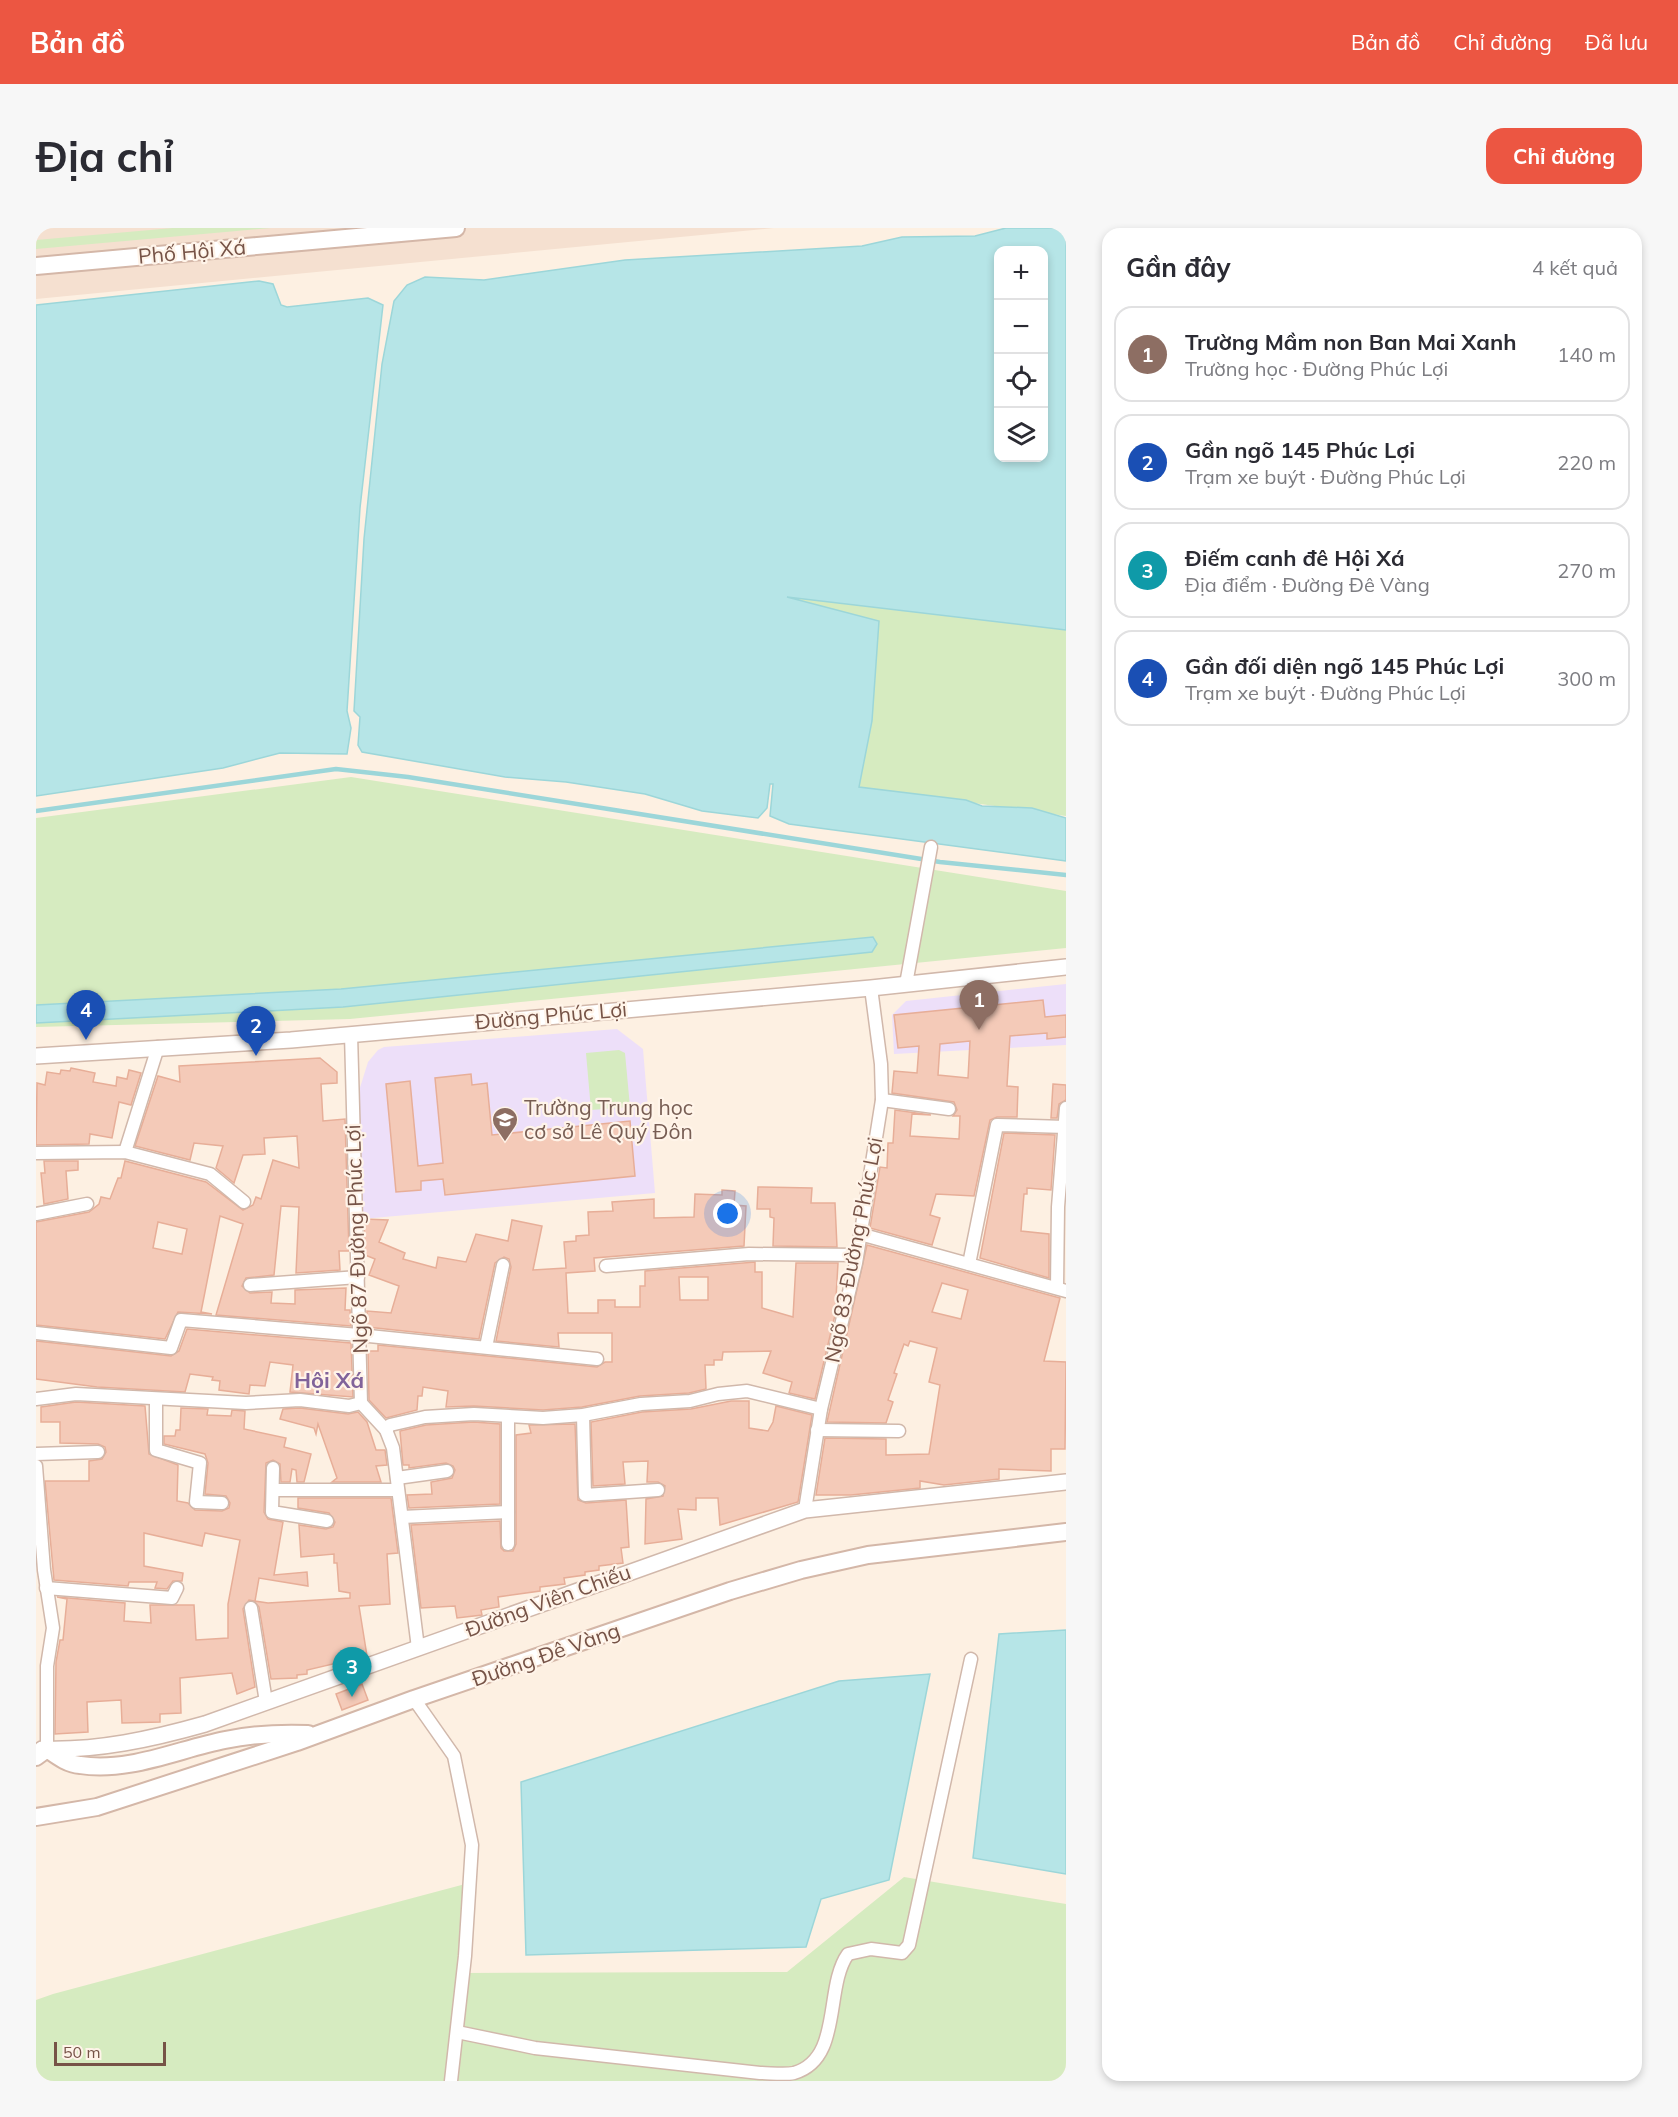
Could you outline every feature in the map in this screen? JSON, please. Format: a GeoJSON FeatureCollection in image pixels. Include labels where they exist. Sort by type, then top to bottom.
{"type":"FeatureCollection","features":[{"type":"Feature","properties":{"kind":"main road","name":"Phố Hội Xá"},"geometry":{"type":"LineString","coordinates":[[36,266],[456,228]]}},
{"type":"Feature","properties":{"kind":"main road","name":"Đường Đê Vàng"},"geometry":{"type":"LineString","coordinates":[[36,1817],[97,1807],[318,1734],[730,1591],[832,1562],[868,1555],[1066,1532]]}},
{"type":"Feature","properties":{"kind":"main road"},"geometry":{"type":"LineString","coordinates":[[40,1752],[78,1765],[95,1766],[123,1764],[257,1735],[318,1734]]}},
{"type":"Feature","properties":{"kind":"street"},"geometry":{"type":"LineString","coordinates":[[906,984],[929,856]]}},
{"type":"Feature","properties":{"kind":"street","name":"Đường Phúc Lợi"},"geometry":{"type":"LineString","coordinates":[[36,1056],[351,1034],[871,988],[1066,967]]}},
{"type":"Feature","properties":{"kind":"street","name":"Ngõ 83 Đường Phúc Lợi"},"geometry":{"type":"LineString","coordinates":[[805,1510],[821,1409],[857,1255],[882,1100],[881,1064],[871,988]]}},
{"type":"Feature","properties":{"kind":"street","name":"Ngõ 87 Đường Phúc Lợi"},"geometry":{"type":"LineString","coordinates":[[351,1034],[361,1403]]}},
{"type":"Feature","properties":{"kind":"street"},"geometry":{"type":"LineString","coordinates":[[125,1152],[158,1047]]}},
{"type":"Feature","properties":{"kind":"street"},"geometry":{"type":"LineString","coordinates":[[882,1100],[949,1109]]}},
{"type":"Feature","properties":{"kind":"street"},"geometry":{"type":"LineString","coordinates":[[860,1234],[1062,1289],[1058,1207],[1066,1108]]}},
{"type":"Feature","properties":{"kind":"street"},"geometry":{"type":"LineString","coordinates":[[969,1264],[997,1125],[1064,1127]]}},
{"type":"Feature","properties":{"kind":"street"},"geometry":{"type":"LineString","coordinates":[[36,1153],[125,1152],[210,1174],[244,1202]]}},
{"type":"Feature","properties":{"kind":"street"},"geometry":{"type":"LineString","coordinates":[[36,1214],[87,1204]]}},
{"type":"Feature","properties":{"kind":"street"},"geometry":{"type":"LineString","coordinates":[[606,1266],[749,1254],[857,1255]]}},
{"type":"Feature","properties":{"kind":"street"},"geometry":{"type":"LineString","coordinates":[[486,1347],[503,1265]]}},
{"type":"Feature","properties":{"kind":"street"},"geometry":{"type":"LineString","coordinates":[[250,1285],[358,1277]]}},
{"type":"Feature","properties":{"kind":"street"},"geometry":{"type":"LineString","coordinates":[[36,1333],[171,1348],[181,1320],[597,1359]]}},
{"type":"Feature","properties":{"kind":"street"},"geometry":{"type":"LineString","coordinates":[[386,1430],[390,1425],[424,1417],[474,1414],[543,1418],[584,1415],[641,1404],[690,1401],[718,1394],[747,1391],[821,1409]]}},
{"type":"Feature","properties":{"kind":"street"},"geometry":{"type":"LineString","coordinates":[[36,1399],[76,1394],[246,1403],[300,1400],[350,1406],[361,1403],[386,1430],[393,1448],[418,1648]]}},
{"type":"Feature","properties":{"kind":"street"},"geometry":{"type":"LineString","coordinates":[[156,1399],[156,1450],[200,1463],[196,1502],[222,1503]]}},
{"type":"Feature","properties":{"kind":"street"},"geometry":{"type":"LineString","coordinates":[[584,1415],[585,1495],[658,1490]]}},
{"type":"Feature","properties":{"kind":"street"},"geometry":{"type":"LineString","coordinates":[[508,1416],[508,1544]]}},
{"type":"Feature","properties":{"kind":"street"},"geometry":{"type":"LineString","coordinates":[[817,1430],[899,1431]]}},
{"type":"Feature","properties":{"kind":"street"},"geometry":{"type":"LineString","coordinates":[[36,1454],[98,1452]]}},
{"type":"Feature","properties":{"kind":"street"},"geometry":{"type":"LineString","coordinates":[[36,1466],[46,1588],[53,1628],[47,1666],[40,1752]]}},
{"type":"Feature","properties":{"kind":"street"},"geometry":{"type":"LineString","coordinates":[[273,1468],[272,1512],[327,1521]]}},
{"type":"Feature","properties":{"kind":"street"},"geometry":{"type":"LineString","coordinates":[[274,1490],[398,1484],[447,1471]]}},
{"type":"Feature","properties":{"kind":"street","name":"Đường Viên Chiếu"},"geometry":{"type":"LineString","coordinates":[[40,1752],[100,1747],[154,1738],[266,1702],[805,1510],[1066,1482]]}},
{"type":"Feature","properties":{"kind":"street"},"geometry":{"type":"LineString","coordinates":[[402,1517],[508,1512]]}},
{"type":"Feature","properties":{"kind":"street"},"geometry":{"type":"LineString","coordinates":[[46,1588],[172,1598],[177,1588]]}},
{"type":"Feature","properties":{"kind":"street"},"geometry":{"type":"LineString","coordinates":[[251,1608],[266,1702]]}},
{"type":"Feature","properties":{"kind":"street"},"geometry":{"type":"LineString","coordinates":[[457,2032],[535,2048],[760,2073],[793,2073],[811,2065],[821,2051],[840,1969],[848,1954],[871,1949],[902,1953],[909,1945],[971,1659]]}},
{"type":"Feature","properties":{"kind":"street"},"geometry":{"type":"LineString","coordinates":[[414,1699],[454,1756],[471,1845],[465,1956],[452,2081]]}},
{"type":"Feature","properties":{"kind":"shaded area"},"geometry":{"type":"Polygon","coordinates":[[[36,228],[774,228],[36,299],[36,228]]]}},
{"type":"Feature","properties":{"kind":"shaded area"},"geometry":{"type":"Polygon","coordinates":[[[1066,984],[1066,1045],[894,1054],[892,1015],[906,1001],[1066,984]]]}},
{"type":"Feature","properties":{"kind":"shaded area","name":"Trường Trung học cơ sở Lê Quý Đôn"},"geometry":{"type":"Polygon","coordinates":[[[617,1029],[643,1049],[655,1193],[362,1219],[358,1094],[368,1062],[378,1050],[384,1047],[617,1029]]]}},
{"type":"Feature","properties":{"kind":"green space"},"geometry":{"type":"Polygon","coordinates":[[[173,228],[271,228],[36,249],[36,240],[173,228]]]}},
{"type":"Feature","properties":{"kind":"green space"},"geometry":{"type":"Polygon","coordinates":[[[781,595],[1066,630],[1066,816],[859,787],[781,595]]]}},
{"type":"Feature","properties":{"kind":"green space"},"geometry":{"type":"Polygon","coordinates":[[[351,777],[1066,891],[1066,948],[350,1019],[36,1027],[36,818],[351,777]]]}},
{"type":"Feature","properties":{"kind":"green space"},"geometry":{"type":"Polygon","coordinates":[[[619,1050],[625,1053],[630,1107],[591,1110],[586,1053],[619,1050]]]}},
{"type":"Feature","properties":{"kind":"green space"},"geometry":{"type":"Polygon","coordinates":[[[904,1877],[1066,1904],[1066,2081],[36,2081],[36,2000],[469,1883],[464,1973],[787,1972],[904,1877]]]}},
{"type":"Feature","properties":{"kind":"water"},"geometry":{"type":"Polygon","coordinates":[[[1006,228],[1066,228],[1066,630],[787,597],[879,621],[872,721],[859,787],[966,800],[982,806],[1032,808],[1066,818],[1066,861],[789,824],[770,816],[773,784],[770,784],[767,808],[758,818],[702,811],[645,794],[566,782],[505,777],[362,752],[358,745],[360,717],[354,711],[364,539],[382,364],[394,301],[407,285],[425,277],[484,280],[625,260],[862,246],[902,237],[975,236],[1006,228]]]}},
{"type":"Feature","properties":{"kind":"water"},"geometry":{"type":"Polygon","coordinates":[[[259,281],[273,284],[281,305],[287,307],[368,298],[383,305],[360,508],[347,711],[351,728],[347,754],[280,753],[223,768],[36,796],[36,305],[259,281]]]}},
{"type":"Feature","properties":{"kind":"water"},"geometry":{"type":"Polygon","coordinates":[[[873,937],[877,944],[872,952],[343,1007],[36,1023],[36,1005],[341,989],[873,937]]]}},
{"type":"Feature","properties":{"kind":"water"},"geometry":{"type":"Polygon","coordinates":[[[1066,1630],[1066,1874],[973,1858],[999,1634],[1066,1630]]]}},
{"type":"Feature","properties":{"kind":"water"},"geometry":{"type":"Polygon","coordinates":[[[930,1674],[889,1880],[821,1899],[806,1947],[526,1955],[521,1782],[839,1681],[930,1674]]]}},
{"type":"Feature","properties":{"kind":"building"},"geometry":{"type":"Polygon","coordinates":[[[1043,1000],[1045,1017],[1066,1015],[1066,1037],[1047,1039],[1047,1033],[1010,1036],[1007,1086],[1018,1087],[1017,1117],[997,1117],[990,1120],[974,1196],[936,1194],[930,1215],[940,1218],[932,1245],[870,1228],[880,1167],[887,1168],[888,1143],[893,1143],[895,1110],[931,1115],[912,1114],[910,1136],[959,1139],[960,1116],[953,1116],[957,1110],[954,1102],[892,1093],[894,1071],[917,1073],[919,1046],[898,1048],[894,1015],[1043,1000]],[[970,1041],[940,1044],[938,1075],[968,1078],[970,1041]]]}},
{"type":"Feature","properties":{"kind":"building"},"geometry":{"type":"Polygon","coordinates":[[[320,1058],[337,1072],[337,1083],[321,1084],[323,1121],[345,1119],[349,1251],[339,1251],[340,1270],[296,1273],[299,1207],[281,1206],[274,1275],[246,1278],[242,1286],[250,1293],[272,1292],[271,1303],[295,1304],[295,1290],[346,1288],[345,1310],[350,1310],[351,1326],[216,1315],[243,1224],[220,1216],[201,1312],[212,1314],[178,1312],[165,1339],[36,1325],[36,1222],[89,1212],[99,1204],[101,1197],[110,1199],[118,1178],[121,1178],[125,1161],[206,1182],[243,1210],[253,1205],[256,1197],[261,1199],[273,1160],[299,1168],[297,1136],[264,1138],[265,1154],[243,1155],[234,1183],[216,1168],[223,1146],[194,1143],[190,1160],[135,1146],[158,1076],[180,1082],[179,1066],[320,1058]],[[158,1222],[153,1248],[182,1254],[187,1229],[158,1222]]]}},
{"type":"Feature","properties":{"kind":"building"},"geometry":{"type":"Polygon","coordinates":[[[71,1068],[95,1073],[93,1082],[116,1086],[117,1077],[127,1079],[129,1070],[141,1073],[131,1105],[119,1102],[112,1138],[90,1134],[89,1144],[36,1145],[37,1083],[45,1085],[47,1072],[60,1074],[61,1070],[70,1071],[71,1068]]]}},
{"type":"Feature","properties":{"kind":"building"},"geometry":{"type":"Polygon","coordinates":[[[471,1074],[472,1085],[487,1083],[492,1135],[630,1121],[635,1176],[445,1195],[443,1179],[421,1181],[421,1190],[396,1192],[386,1084],[410,1081],[418,1166],[443,1163],[435,1078],[471,1074]]]}},
{"type":"Feature","properties":{"kind":"building"},"geometry":{"type":"Polygon","coordinates":[[[1053,1084],[1066,1085],[1066,1100],[1059,1104],[1057,1118],[1051,1118],[1053,1084]]]}},
{"type":"Feature","properties":{"kind":"building"},"geometry":{"type":"Polygon","coordinates":[[[1004,1133],[1055,1135],[1051,1190],[1027,1188],[1027,1194],[1024,1194],[1021,1231],[1049,1234],[1049,1278],[980,1258],[1004,1133]]]}},
{"type":"Feature","properties":{"kind":"building"},"geometry":{"type":"Polygon","coordinates":[[[44,1161],[78,1161],[78,1170],[66,1171],[68,1199],[44,1204],[41,1173],[45,1173],[44,1161]]]}},
{"type":"Feature","properties":{"kind":"building"},"geometry":{"type":"Polygon","coordinates":[[[758,1187],[812,1188],[811,1203],[835,1203],[837,1247],[773,1246],[774,1218],[770,1217],[770,1209],[757,1209],[758,1187]]]}},
{"type":"Feature","properties":{"kind":"building"},"geometry":{"type":"Polygon","coordinates":[[[722,1190],[735,1191],[734,1205],[746,1206],[744,1246],[594,1258],[595,1271],[566,1273],[568,1313],[598,1313],[598,1300],[615,1300],[615,1307],[640,1307],[640,1286],[645,1286],[645,1271],[755,1262],[755,1272],[762,1272],[762,1308],[793,1317],[796,1263],[838,1263],[835,1315],[815,1399],[789,1393],[792,1382],[763,1373],[771,1351],[723,1352],[722,1360],[714,1360],[714,1365],[705,1365],[706,1389],[689,1393],[640,1396],[582,1407],[543,1410],[474,1406],[446,1407],[448,1391],[423,1387],[422,1396],[418,1396],[417,1410],[386,1418],[369,1400],[368,1351],[378,1351],[378,1345],[597,1367],[605,1362],[612,1362],[612,1333],[558,1333],[559,1347],[496,1341],[511,1267],[509,1259],[504,1257],[495,1263],[479,1339],[367,1327],[367,1311],[391,1313],[399,1286],[369,1275],[375,1259],[365,1255],[364,1219],[388,1220],[379,1242],[405,1253],[403,1259],[436,1268],[438,1257],[466,1262],[476,1234],[508,1241],[512,1220],[542,1226],[533,1270],[566,1268],[564,1242],[576,1241],[576,1236],[589,1235],[588,1212],[613,1211],[612,1202],[654,1199],[654,1218],[694,1217],[695,1194],[722,1195],[722,1190]],[[679,1277],[680,1300],[708,1300],[708,1277],[679,1277]]]}},
{"type":"Feature","properties":{"kind":"building"},"geometry":{"type":"Polygon","coordinates":[[[867,1245],[1060,1298],[1044,1361],[1066,1362],[1065,1449],[1051,1449],[1051,1471],[999,1469],[999,1479],[944,1485],[920,1481],[920,1488],[851,1495],[816,1495],[825,1438],[886,1439],[886,1455],[929,1454],[940,1385],[929,1382],[937,1348],[910,1341],[908,1346],[904,1344],[894,1373],[897,1374],[888,1400],[893,1402],[886,1423],[827,1422],[867,1245]],[[942,1283],[932,1312],[961,1319],[968,1290],[942,1283]]]}},
{"type":"Feature","properties":{"kind":"building"},"geometry":{"type":"Polygon","coordinates":[[[187,1329],[351,1343],[353,1397],[290,1392],[293,1365],[270,1362],[265,1386],[250,1385],[249,1394],[219,1390],[220,1381],[212,1380],[213,1377],[190,1374],[185,1392],[97,1387],[36,1379],[36,1341],[171,1356],[179,1351],[187,1329]]]}},
{"type":"Feature","properties":{"kind":"building"},"geometry":{"type":"Polygon","coordinates":[[[731,1401],[749,1401],[749,1428],[768,1431],[773,1422],[776,1406],[812,1415],[798,1502],[720,1525],[718,1498],[696,1498],[696,1510],[678,1509],[682,1539],[645,1544],[646,1499],[663,1496],[665,1486],[658,1482],[647,1482],[648,1461],[623,1462],[625,1484],[593,1486],[591,1422],[642,1412],[691,1409],[731,1401]]]}},
{"type":"Feature","properties":{"kind":"building"},"geometry":{"type":"Polygon","coordinates":[[[76,1402],[145,1406],[149,1454],[178,1465],[177,1501],[188,1503],[195,1510],[222,1511],[229,1508],[230,1503],[226,1496],[205,1494],[208,1463],[205,1454],[164,1444],[164,1436],[175,1436],[176,1430],[180,1430],[181,1408],[208,1409],[207,1415],[231,1416],[232,1410],[245,1411],[244,1429],[286,1438],[284,1447],[311,1454],[304,1482],[297,1482],[296,1470],[292,1469],[290,1482],[281,1482],[280,1464],[273,1460],[266,1463],[264,1512],[268,1519],[283,1522],[274,1575],[307,1572],[308,1586],[259,1578],[255,1601],[268,1603],[350,1598],[350,1593],[339,1591],[334,1554],[301,1557],[299,1525],[326,1529],[333,1527],[335,1522],[329,1513],[298,1508],[298,1498],[391,1498],[398,1553],[387,1554],[390,1604],[359,1606],[367,1656],[307,1670],[307,1674],[297,1675],[297,1678],[271,1679],[259,1607],[254,1601],[249,1600],[243,1609],[255,1687],[237,1694],[232,1673],[180,1678],[181,1713],[160,1714],[160,1722],[122,1723],[121,1700],[87,1702],[88,1732],[55,1734],[56,1662],[60,1640],[63,1640],[67,1599],[57,1597],[125,1603],[124,1621],[151,1623],[150,1605],[194,1605],[196,1640],[228,1638],[228,1604],[240,1540],[205,1533],[202,1546],[144,1533],[144,1566],[183,1573],[182,1581],[173,1581],[167,1589],[155,1588],[157,1582],[129,1582],[128,1586],[54,1580],[45,1481],[89,1481],[89,1461],[102,1459],[106,1452],[105,1447],[98,1444],[60,1443],[60,1422],[41,1422],[41,1407],[76,1402]]]}},
{"type":"Feature","properties":{"kind":"building"},"geometry":{"type":"Polygon","coordinates":[[[300,1408],[348,1414],[358,1412],[367,1422],[376,1450],[385,1450],[387,1465],[376,1466],[381,1482],[332,1482],[337,1478],[318,1424],[316,1434],[314,1428],[280,1419],[283,1409],[300,1408]]]}},
{"type":"Feature","properties":{"kind":"building"},"geometry":{"type":"Polygon","coordinates":[[[474,1422],[500,1424],[500,1504],[409,1508],[407,1495],[432,1494],[431,1482],[452,1478],[455,1470],[453,1466],[446,1463],[409,1468],[409,1465],[403,1465],[400,1431],[426,1425],[474,1422]]]}},
{"type":"Feature","properties":{"kind":"building"},"geometry":{"type":"Polygon","coordinates":[[[575,1424],[578,1500],[586,1503],[626,1500],[629,1547],[621,1548],[623,1563],[599,1566],[599,1570],[585,1572],[585,1575],[564,1578],[565,1584],[540,1587],[540,1591],[498,1597],[499,1607],[481,1610],[482,1615],[457,1618],[455,1606],[421,1608],[411,1525],[500,1521],[501,1548],[504,1551],[513,1551],[516,1544],[516,1435],[531,1433],[529,1425],[575,1424]]]}},
{"type":"Feature","properties":{"kind":"building"},"geometry":{"type":"Polygon","coordinates":[[[362,1684],[368,1700],[342,1710],[336,1694],[362,1684]]]}},
{"type":"Feature","properties":{"kind":"waterway"},"geometry":{"type":"LineString","coordinates":[[36,811],[336,769],[408,777],[940,862],[1066,875]]}},
{"type":"Feature","properties":{"kind":"place","name":"Trường Mầm non Ban Mai Xanh"},"geometry":{"type":"Point","coordinates":[979,1030]}},
{"type":"Feature","properties":{"kind":"place","name":"Gần đối diện ngõ 145 Phúc Lợi"},"geometry":{"type":"Point","coordinates":[86,1040]}},
{"type":"Feature","properties":{"kind":"place","name":"Gần ngõ 145 Phúc Lợi"},"geometry":{"type":"Point","coordinates":[256,1056]}},
{"type":"Feature","properties":{"kind":"place","name":"Trường Trung học cơ sở Lê Quý Đôn"},"geometry":{"type":"Point","coordinates":[505,1143]}},
{"type":"Feature","properties":{"kind":"place","name":"Điếm canh đê Hội Xá"},"geometry":{"type":"Point","coordinates":[352,1697]}},
{"type":"Feature","properties":{"kind":"district","name":"Hội Xá"},"geometry":{"type":"Point","coordinates":[329,1380]}}]}
